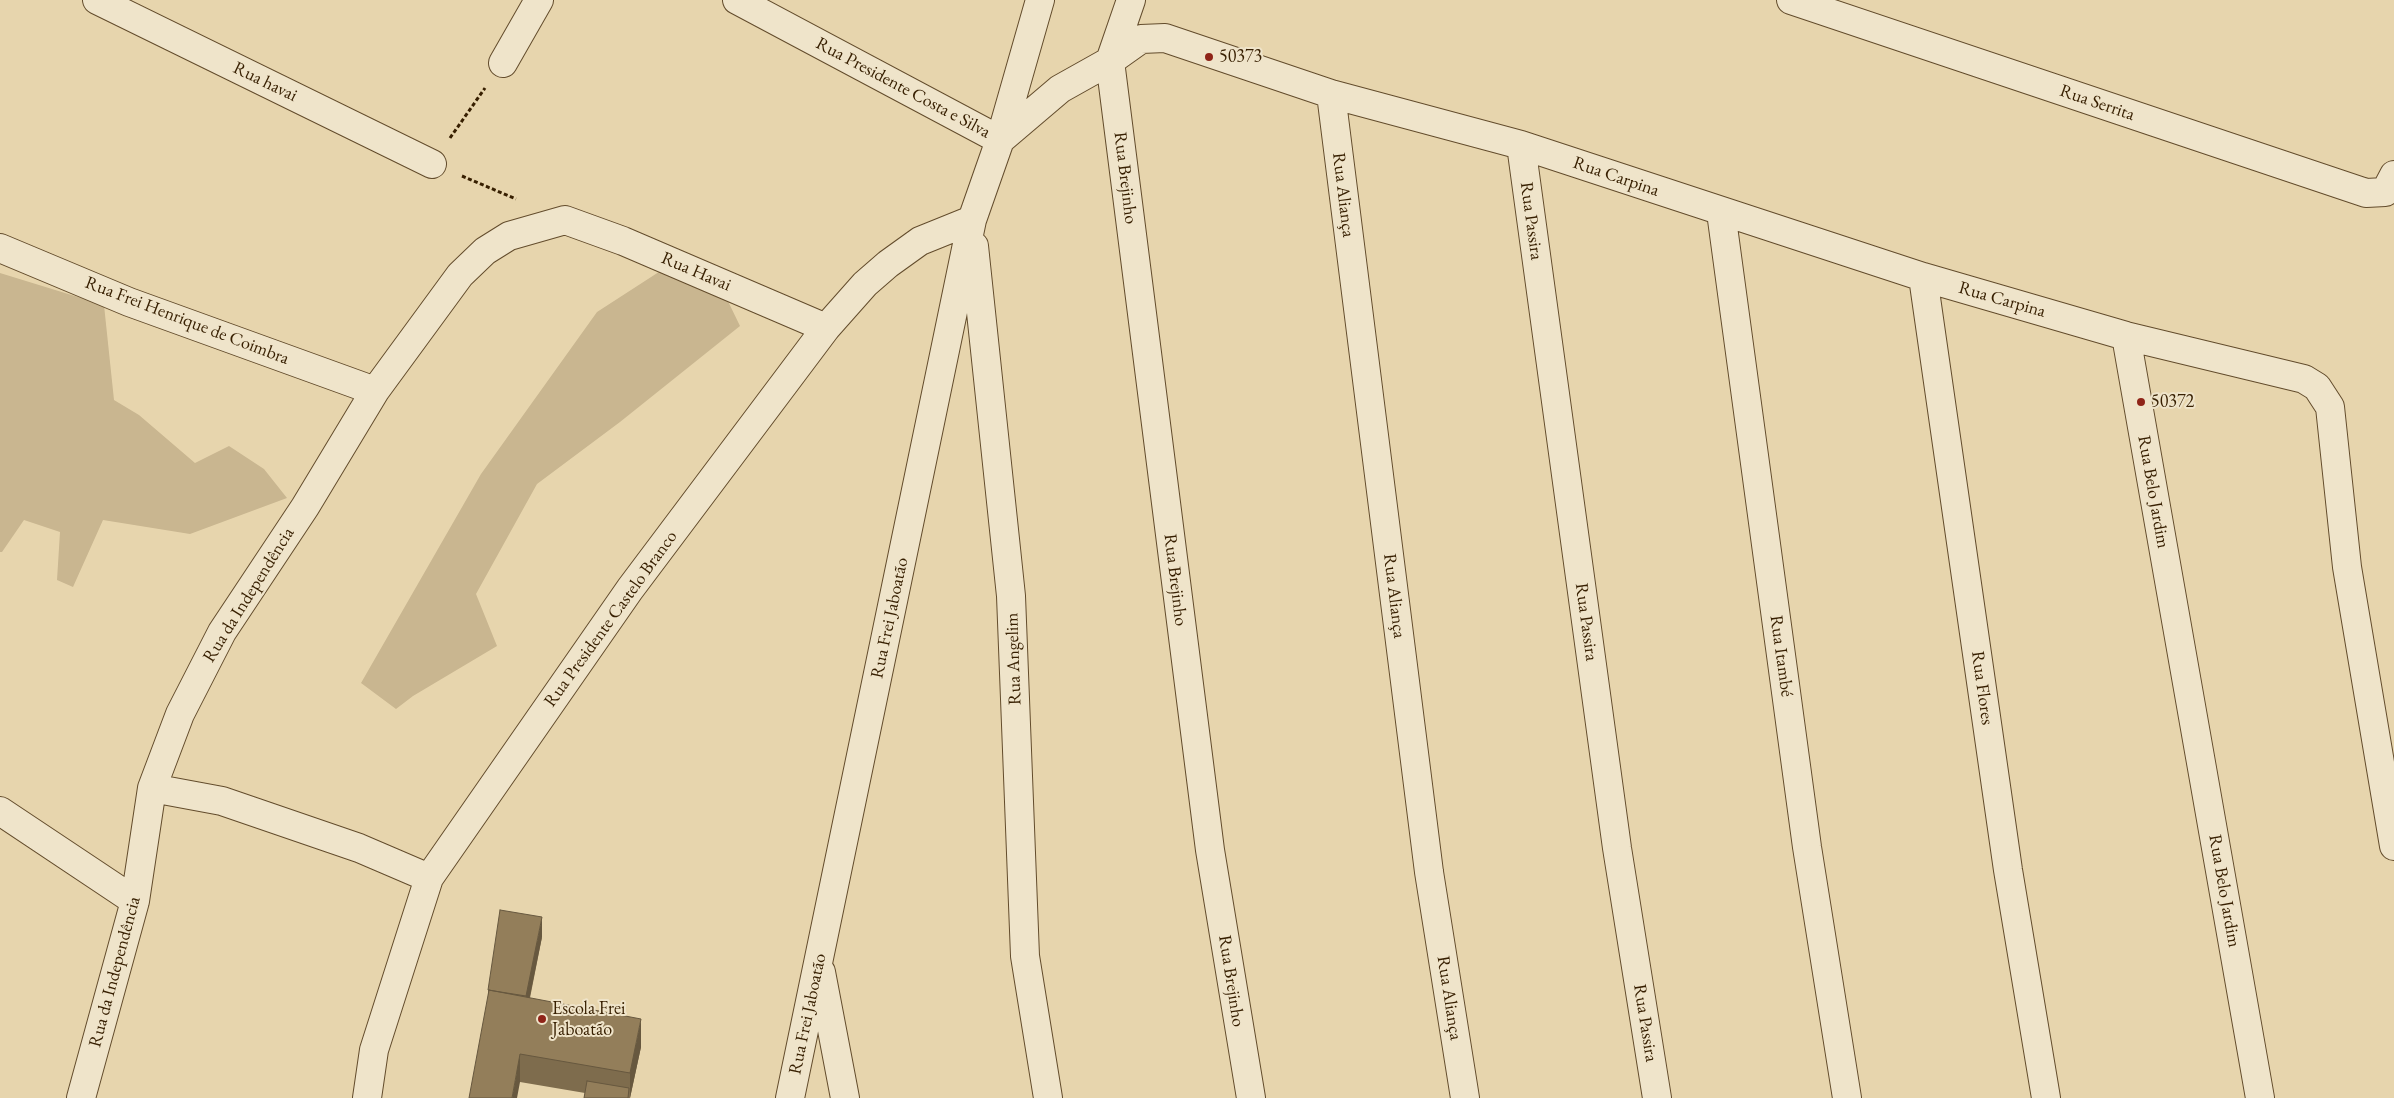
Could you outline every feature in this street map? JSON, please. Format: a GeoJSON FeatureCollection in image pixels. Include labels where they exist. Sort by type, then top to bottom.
{"type":"FeatureCollection","features":[{"type":"Feature","properties":{"kind":"street","name":"Rua havai"},"geometry":{"type":"LineString","coordinates":[[97,0],[432,164]]}},
{"type":"Feature","properties":{"kind":"street"},"geometry":{"type":"LineString","coordinates":[[503,63],[539,0]]}},
{"type":"Feature","properties":{"kind":"street","name":"Rua Presidente Costa e Silva"},"geometry":{"type":"LineString","coordinates":[[737,0],[1000,140],[1060,89],[1110,61]]}},
{"type":"Feature","properties":{"kind":"street","name":"Rua Frei Jaboatão"},"geometry":{"type":"LineString","coordinates":[[790,1098],[972,220],[1000,140],[1040,0]]}},
{"type":"Feature","properties":{"kind":"street"},"geometry":{"type":"LineString","coordinates":[[1110,61],[1131,0]]}},
{"type":"Feature","properties":{"kind":"street","name":"Rua Serrita"},"geometry":{"type":"LineString","coordinates":[[1791,0],[2366,193],[2385,192],[2394,175]]}},
{"type":"Feature","properties":{"kind":"street","name":"Rua Carpina"},"geometry":{"type":"LineString","coordinates":[[1110,61],[1141,39],[1166,38],[1330,94],[1521,145],[1721,212],[1923,276],[2126,336]]}},
{"type":"Feature","properties":{"kind":"street","name":"Rua Brejinho"},"geometry":{"type":"LineString","coordinates":[[1110,61],[1210,850],[1251,1098]]}},
{"type":"Feature","properties":{"kind":"street","name":"Rua Aliança"},"geometry":{"type":"LineString","coordinates":[[1330,94],[1429,872],[1465,1098]]}},
{"type":"Feature","properties":{"kind":"street","name":"Rua Passira"},"geometry":{"type":"LineString","coordinates":[[1521,145],[1617,848],[1657,1098]]}},
{"type":"Feature","properties":{"kind":"street","name":"Rua Itambé"},"geometry":{"type":"LineString","coordinates":[[1721,212],[1807,848],[1847,1098]]}},
{"type":"Feature","properties":{"kind":"street","name":"Rua Havai"},"geometry":{"type":"LineString","coordinates":[[565,220],[632,245],[826,328]]}},
{"type":"Feature","properties":{"kind":"street","name":"Rua da Independência"},"geometry":{"type":"LineString","coordinates":[[81,1098],[135,901],[152,788],[180,714],[222,632],[305,507],[375,391],[460,275],[485,251],[509,236],[565,220]]}},
{"type":"Feature","properties":{"kind":"street","name":"Rua Presidente Castelo Branco"},"geometry":{"type":"LineString","coordinates":[[367,1098],[374,1050],[429,878],[630,590],[826,328],[865,284],[888,264],[920,241],[972,220]]}},
{"type":"Feature","properties":{"kind":"street","name":"Rua Angelim"},"geometry":{"type":"LineString","coordinates":[[972,220],[1011,596],[1025,956],[1048,1098]]}},
{"type":"Feature","properties":{"kind":"street","name":"Rua Frei Henrique de Coimbra"},"geometry":{"type":"LineString","coordinates":[[0,248],[129,302],[375,391]]}},
{"type":"Feature","properties":{"kind":"street","name":"Rua Flores"},"geometry":{"type":"LineString","coordinates":[[1923,276],[2008,870],[2046,1098]]}},
{"type":"Feature","properties":{"kind":"street"},"geometry":{"type":"LineString","coordinates":[[2126,336],[2304,379],[2317,387],[2325,396],[2330,407],[2333,425],[2347,567],[2394,846]]}},
{"type":"Feature","properties":{"kind":"street","name":"Rua Belo Jardim"},"geometry":{"type":"LineString","coordinates":[[2126,336],[2260,1098]]}},
{"type":"Feature","properties":{"kind":"street"},"geometry":{"type":"LineString","coordinates":[[152,788],[222,801],[359,848],[429,878]]}},
{"type":"Feature","properties":{"kind":"street"},"geometry":{"type":"LineString","coordinates":[[0,811],[135,901]]}},
{"type":"Feature","properties":{"kind":"street"},"geometry":{"type":"LineString","coordinates":[[819,960],[845,1098]]}},
{"type":"Feature","properties":{"kind":"path"},"geometry":{"type":"LineString","coordinates":[[503,63],[432,164],[565,220]]}},
{"type":"Feature","properties":{"kind":"shaded area"},"geometry":{"type":"Polygon","coordinates":[[[665,268],[724,293],[740,326],[620,422],[537,484],[476,594],[497,646],[413,696],[396,709],[361,683],[481,474],[597,312],[665,268]]]}},
{"type":"Feature","properties":{"kind":"shaded area"},"geometry":{"type":"Polygon","coordinates":[[[0,273],[104,305],[114,400],[139,415],[195,463],[229,446],[264,469],[287,498],[190,534],[103,520],[73,587],[57,580],[60,532],[24,520],[2,552],[0,552],[0,273]]]}},
{"type":"Feature","properties":{"kind":"building"},"geometry":{"type":"Polygon","coordinates":[[[500,910],[542,917],[526,996],[488,990],[500,910]]]}},
{"type":"Feature","properties":{"kind":"building"},"geometry":{"type":"Polygon","coordinates":[[[489,990],[641,1019],[630,1073],[520,1054],[512,1098],[469,1098],[489,990]]]}},
{"type":"Feature","properties":{"kind":"building"},"geometry":{"type":"Polygon","coordinates":[[[587,1081],[629,1088],[628,1098],[584,1098],[587,1081]]]}},
{"type":"Feature","properties":{"kind":"place","name":"50373"},"geometry":{"type":"Point","coordinates":[1209,57]}},
{"type":"Feature","properties":{"kind":"place","name":"50372"},"geometry":{"type":"Point","coordinates":[2141,402]}},
{"type":"Feature","properties":{"kind":"place","name":"Escola Frei Jaboatão"},"geometry":{"type":"Point","coordinates":[542,1019]}}]}
